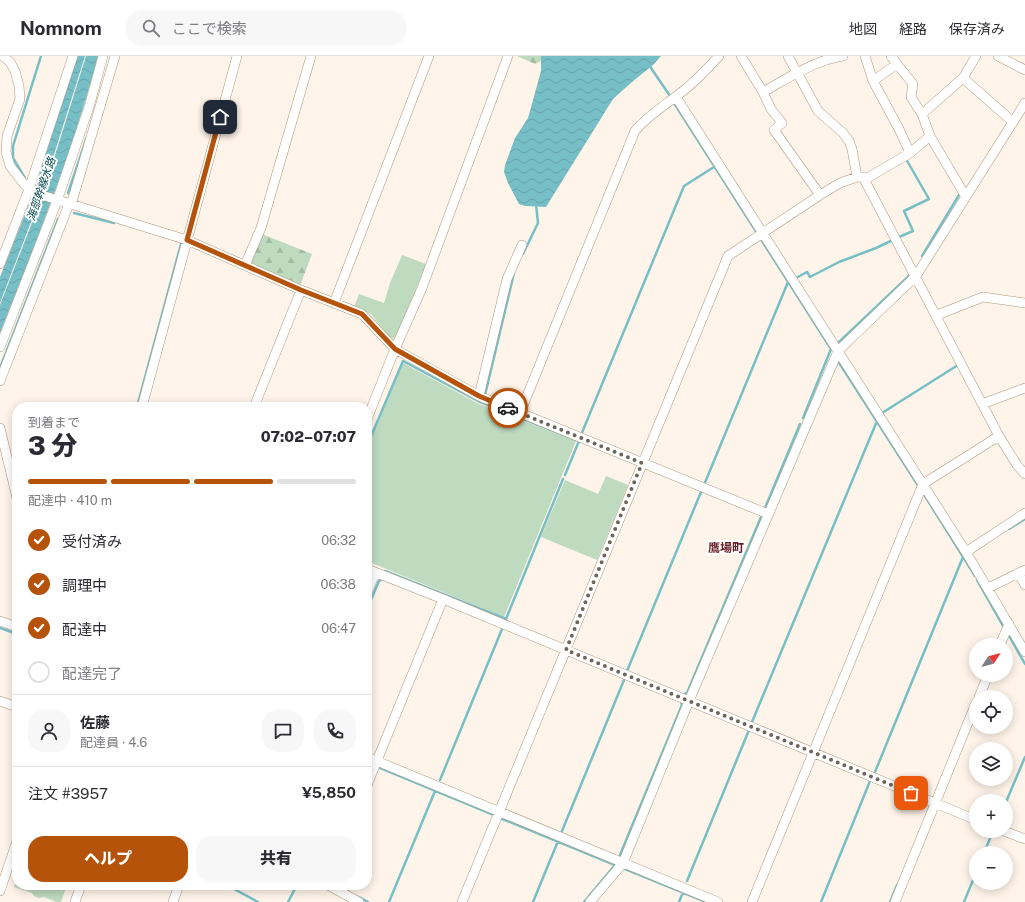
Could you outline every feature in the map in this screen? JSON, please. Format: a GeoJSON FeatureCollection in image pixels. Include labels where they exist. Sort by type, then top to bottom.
{"type":"FeatureCollection","features":[{"type":"Feature","properties":{"kind":"street"},"geometry":{"type":"LineString","coordinates":[[3,56],[10,62],[15,71],[19,86],[20,99],[7,136],[6,152],[10,166],[31,191],[55,200],[187,240],[301,290],[362,314],[395,349],[479,396],[768,514]]}},
{"type":"Feature","properties":{"kind":"street"},"geometry":{"type":"LineString","coordinates":[[0,264],[31,191],[73,56]]}},
{"type":"Feature","properties":{"kind":"street"},"geometry":{"type":"LineString","coordinates":[[0,347],[89,107],[103,56]]}},
{"type":"Feature","properties":{"kind":"street"},"geometry":{"type":"LineString","coordinates":[[0,381],[70,204],[114,56]]}},
{"type":"Feature","properties":{"kind":"street"},"geometry":{"type":"LineString","coordinates":[[143,402],[236,56]]}},
{"type":"Feature","properties":{"kind":"street"},"geometry":{"type":"LineString","coordinates":[[244,265],[261,228],[311,56]]}},
{"type":"Feature","properties":{"kind":"street"},"geometry":{"type":"LineString","coordinates":[[334,303],[429,56]]}},
{"type":"Feature","properties":{"kind":"street"},"geometry":{"type":"LineString","coordinates":[[372,406],[422,288],[508,56]]}},
{"type":"Feature","properties":{"kind":"street"},"geometry":{"type":"LineString","coordinates":[[520,413],[635,131],[641,124],[676,97],[708,69],[720,56]]}},
{"type":"Feature","properties":{"kind":"street"},"geometry":{"type":"LineString","coordinates":[[741,56],[763,92],[771,109],[782,123],[774,130],[820,195]]}},
{"type":"Feature","properties":{"kind":"street"},"geometry":{"type":"LineString","coordinates":[[788,56],[818,111],[843,133],[849,141],[860,177],[937,315],[999,436],[1017,465],[1025,474]]}},
{"type":"Feature","properties":{"kind":"street"},"geometry":{"type":"LineString","coordinates":[[763,92],[797,73],[831,58],[843,56]]}},
{"type":"Feature","properties":{"kind":"street"},"geometry":{"type":"LineString","coordinates":[[865,56],[873,81],[899,128],[910,153]]}},
{"type":"Feature","properties":{"kind":"street"},"geometry":{"type":"LineString","coordinates":[[891,56],[913,84],[911,97],[922,114],[930,136],[966,197]]}},
{"type":"Feature","properties":{"kind":"street"},"geometry":{"type":"LineString","coordinates":[[922,114],[963,78],[976,56]]}},
{"type":"Feature","properties":{"kind":"street"},"geometry":{"type":"LineString","coordinates":[[998,56],[1025,70]]}},
{"type":"Feature","properties":{"kind":"street"},"geometry":{"type":"LineString","coordinates":[[873,81],[897,64]]}},
{"type":"Feature","properties":{"kind":"street"},"geometry":{"type":"LineString","coordinates":[[963,78],[1012,122]]}},
{"type":"Feature","properties":{"kind":"street"},"geometry":{"type":"LineString","coordinates":[[676,97],[966,552],[1025,652]]}},
{"type":"Feature","properties":{"kind":"street"},"geometry":{"type":"LineString","coordinates":[[590,902],[623,863],[689,701],[838,351],[916,276],[1025,103]]}},
{"type":"Feature","properties":{"kind":"street"},"geometry":{"type":"LineString","coordinates":[[0,144],[7,136]]}},
{"type":"Feature","properties":{"kind":"street"},"geometry":{"type":"LineString","coordinates":[[462,902],[728,256],[840,183],[860,177],[869,177],[910,153],[930,136]]}},
{"type":"Feature","properties":{"kind":"street"},"geometry":{"type":"LineString","coordinates":[[479,396],[507,279],[522,245]]}},
{"type":"Feature","properties":{"kind":"street"},"geometry":{"type":"LineString","coordinates":[[256,402],[301,290]]}},
{"type":"Feature","properties":{"kind":"street"},"geometry":{"type":"LineString","coordinates":[[937,315],[983,296],[1025,303]]}},
{"type":"Feature","properties":{"kind":"street"},"geometry":{"type":"LineString","coordinates":[[982,404],[1025,388]]}},
{"type":"Feature","properties":{"kind":"street"},"geometry":{"type":"LineString","coordinates":[[0,428],[12,477]]}},
{"type":"Feature","properties":{"kind":"street"},"geometry":{"type":"LineString","coordinates":[[752,902],[923,484],[999,436]]}},
{"type":"Feature","properties":{"kind":"street"},"geometry":{"type":"LineString","coordinates":[[966,552],[1025,514]]}},
{"type":"Feature","properties":{"kind":"street"},"geometry":{"type":"LineString","coordinates":[[372,571],[443,599],[969,817]]}},
{"type":"Feature","properties":{"kind":"street"},"geometry":{"type":"LineString","coordinates":[[988,588],[1021,572],[1025,585]]}},
{"type":"Feature","properties":{"kind":"street"},"geometry":{"type":"LineString","coordinates":[[372,773],[443,599]]}},
{"type":"Feature","properties":{"kind":"street"},"geometry":{"type":"LineString","coordinates":[[0,621],[12,625]]}},
{"type":"Feature","properties":{"kind":"street"},"geometry":{"type":"LineString","coordinates":[[1003,638],[1009,624]]}},
{"type":"Feature","properties":{"kind":"street"},"geometry":{"type":"LineString","coordinates":[[0,701],[12,705]]}},
{"type":"Feature","properties":{"kind":"street"},"geometry":{"type":"LineString","coordinates":[[894,902],[969,720]]}},
{"type":"Feature","properties":{"kind":"street"},"geometry":{"type":"LineString","coordinates":[[372,759],[718,902]]}},
{"type":"Feature","properties":{"kind":"street"},"geometry":{"type":"LineString","coordinates":[[1013,835],[1025,840]]}},
{"type":"Feature","properties":{"kind":"street"},"geometry":{"type":"LineString","coordinates":[[0,891],[12,856]]}},
{"type":"Feature","properties":{"kind":"street"},"geometry":{"type":"LineString","coordinates":[[75,902],[79,890]]}},
{"type":"Feature","properties":{"kind":"street"},"geometry":{"type":"LineString","coordinates":[[172,902],[177,890]]}},
{"type":"Feature","properties":{"kind":"street"},"geometry":{"type":"LineString","coordinates":[[337,890],[358,902]]}},
{"type":"Feature","properties":{"kind":"green space"},"geometry":{"type":"Polygon","coordinates":[[[517,56],[541,56],[541,61],[535,64],[517,56]]]}},
{"type":"Feature","properties":{"kind":"green space"},"geometry":{"type":"Polygon","coordinates":[[[262,234],[312,254],[300,286],[253,265],[249,261],[262,234]]]}},
{"type":"Feature","properties":{"kind":"green space"},"geometry":{"type":"Polygon","coordinates":[[[402,255],[426,264],[396,338],[390,338],[371,314],[354,307],[359,294],[384,303],[390,283],[402,255]]]}},
{"type":"Feature","properties":{"kind":"green space"},"geometry":{"type":"Polygon","coordinates":[[[403,363],[477,403],[576,441],[504,617],[372,563],[372,437],[403,363]]]}},
{"type":"Feature","properties":{"kind":"green space"},"geometry":{"type":"Polygon","coordinates":[[[606,476],[628,485],[597,560],[541,537],[565,480],[598,494],[606,476]]]}},
{"type":"Feature","properties":{"kind":"green space"},"geometry":{"type":"Polygon","coordinates":[[[23,890],[65,890],[61,902],[56,902],[44,897],[39,898],[34,896],[32,893],[23,890]]]}},
{"type":"Feature","properties":{"kind":"water","name":"海部幹線水路"},"geometry":{"type":"Polygon","coordinates":[[[77,56],[85,56],[41,196],[0,303],[0,277],[33,194],[77,56]]]}},
{"type":"Feature","properties":{"kind":"water"},"geometry":{"type":"Polygon","coordinates":[[[86,56],[98,56],[77,127],[53,196],[0,333],[0,305],[42,197],[86,56]]]}},
{"type":"Feature","properties":{"kind":"water"},"geometry":{"type":"Polygon","coordinates":[[[541,56],[661,56],[653,65],[613,99],[546,207],[525,206],[519,204],[504,172],[505,165],[515,138],[528,118],[541,71],[541,56]]]}},
{"type":"Feature","properties":{"kind":"waterway"},"geometry":{"type":"LineString","coordinates":[[25,178],[13,158],[13,146],[41,56]]}},
{"type":"Feature","properties":{"kind":"waterway"},"geometry":{"type":"LineString","coordinates":[[649,65],[670,96]]}},
{"type":"Feature","properties":{"kind":"waterway"},"geometry":{"type":"LineString","coordinates":[[674,103],[757,233],[755,234]]}},
{"type":"Feature","properties":{"kind":"waterway"},"geometry":{"type":"LineString","coordinates":[[68,193],[87,137]]}},
{"type":"Feature","properties":{"kind":"waterway"},"geometry":{"type":"LineString","coordinates":[[899,237],[913,231],[904,211],[929,199],[906,159]]}},
{"type":"Feature","properties":{"kind":"waterway"},"geometry":{"type":"LineString","coordinates":[[581,435],[684,186],[714,167]]}},
{"type":"Feature","properties":{"kind":"waterway"},"geometry":{"type":"LineString","coordinates":[[922,256],[959,195]]}},
{"type":"Feature","properties":{"kind":"waterway"},"geometry":{"type":"LineString","coordinates":[[523,254],[538,223],[536,204]]}},
{"type":"Feature","properties":{"kind":"waterway"},"geometry":{"type":"LineString","coordinates":[[74,213],[114,223]]}},
{"type":"Feature","properties":{"kind":"waterway"},"geometry":{"type":"LineString","coordinates":[[0,368],[58,219]]}},
{"type":"Feature","properties":{"kind":"waterway"},"geometry":{"type":"LineString","coordinates":[[796,278],[807,272],[810,277],[839,262],[893,240]]}},
{"type":"Feature","properties":{"kind":"waterway"},"geometry":{"type":"LineString","coordinates":[[762,241],[831,349],[803,418]]}},
{"type":"Feature","properties":{"kind":"waterway"},"geometry":{"type":"LineString","coordinates":[[138,402],[181,244]]}},
{"type":"Feature","properties":{"kind":"waterway"},"geometry":{"type":"LineString","coordinates":[[485,395],[514,273]]}},
{"type":"Feature","properties":{"kind":"waterway"},"geometry":{"type":"LineString","coordinates":[[838,343],[911,274]]}},
{"type":"Feature","properties":{"kind":"waterway"},"geometry":{"type":"LineString","coordinates":[[704,485],[788,282]]}},
{"type":"Feature","properties":{"kind":"waterway"},"geometry":{"type":"LineString","coordinates":[[372,434],[403,361],[478,401],[516,416]]}},
{"type":"Feature","properties":{"kind":"waterway"},"geometry":{"type":"LineString","coordinates":[[838,361],[919,487]]}},
{"type":"Feature","properties":{"kind":"waterway"},"geometry":{"type":"LineString","coordinates":[[882,413],[958,365]]}},
{"type":"Feature","properties":{"kind":"waterway"},"geometry":{"type":"LineString","coordinates":[[521,418],[579,441],[565,475]]}},
{"type":"Feature","properties":{"kind":"waterway"},"geometry":{"type":"LineString","coordinates":[[752,722],[877,421]]}},
{"type":"Feature","properties":{"kind":"waterway"},"geometry":{"type":"LineString","coordinates":[[765,508],[800,424]]}},
{"type":"Feature","properties":{"kind":"waterway"},"geometry":{"type":"LineString","coordinates":[[385,571],[506,619],[563,479]]}},
{"type":"Feature","properties":{"kind":"waterway"},"geometry":{"type":"LineString","coordinates":[[627,671],[701,492]]}},
{"type":"Feature","properties":{"kind":"waterway"},"geometry":{"type":"LineString","coordinates":[[923,493],[975,576]]}},
{"type":"Feature","properties":{"kind":"waterway"},"geometry":{"type":"LineString","coordinates":[[684,694],[687,693],[761,517]]}},
{"type":"Feature","properties":{"kind":"waterway"},"geometry":{"type":"LineString","coordinates":[[1009,529],[1025,519]]}},
{"type":"Feature","properties":{"kind":"waterway"},"geometry":{"type":"LineString","coordinates":[[875,772],[963,557]]}},
{"type":"Feature","properties":{"kind":"waterway"},"geometry":{"type":"LineString","coordinates":[[372,597],[379,581],[382,579]]}},
{"type":"Feature","properties":{"kind":"waterway"},"geometry":{"type":"LineString","coordinates":[[977,580],[1003,626]]}},
{"type":"Feature","properties":{"kind":"waterway"},"geometry":{"type":"LineString","coordinates":[[0,628],[12,632]]}},
{"type":"Feature","properties":{"kind":"waterway"},"geometry":{"type":"LineString","coordinates":[[440,780],[502,629]]}},
{"type":"Feature","properties":{"kind":"waterway"},"geometry":{"type":"LineString","coordinates":[[1008,634],[1025,664]]}},
{"type":"Feature","properties":{"kind":"waterway"},"geometry":{"type":"LineString","coordinates":[[562,831],[624,680]]}},
{"type":"Feature","properties":{"kind":"waterway"},"geometry":{"type":"LineString","coordinates":[[620,855],[682,705],[681,702]]}},
{"type":"Feature","properties":{"kind":"waterway"},"geometry":{"type":"LineString","coordinates":[[687,881],[749,730]]}},
{"type":"Feature","properties":{"kind":"waterway"},"geometry":{"type":"LineString","coordinates":[[1009,794],[1025,757]]}},
{"type":"Feature","properties":{"kind":"waterway"},"geometry":{"type":"LineString","coordinates":[[378,767],[494,815]]}},
{"type":"Feature","properties":{"kind":"waterway"},"geometry":{"type":"LineString","coordinates":[[821,902],[870,781]]}},
{"type":"Feature","properties":{"kind":"waterway"},"geometry":{"type":"LineString","coordinates":[[389,902],[435,791]]}},
{"type":"Feature","properties":{"kind":"waterway"},"geometry":{"type":"LineString","coordinates":[[500,818],[615,865],[584,902]]}},
{"type":"Feature","properties":{"kind":"waterway"},"geometry":{"type":"LineString","coordinates":[[987,846],[990,838]]}},
{"type":"Feature","properties":{"kind":"waterway"},"geometry":{"type":"LineString","coordinates":[[533,902],[558,841]]}},
{"type":"Feature","properties":{"kind":"waterway"},"geometry":{"type":"LineString","coordinates":[[625,869],[706,902]]}},
{"type":"Feature","properties":{"kind":"waterway"},"geometry":{"type":"LineString","coordinates":[[890,902],[897,885]]}},
{"type":"Feature","properties":{"kind":"waterway"},"geometry":{"type":"LineString","coordinates":[[236,890],[258,902]]}},
{"type":"Feature","properties":{"kind":"waterway"},"geometry":{"type":"LineString","coordinates":[[288,902],[294,890]]}},
{"type":"Feature","properties":{"kind":"waterway"},"geometry":{"type":"LineString","coordinates":[[964,902],[969,890]]}},
{"type":"Feature","properties":{"kind":"waterway"},"geometry":{"type":"LineString","coordinates":[[679,902],[683,892]]}},
{"type":"Feature","properties":{"kind":"waterway"},"geometry":{"type":"LineString","coordinates":[[359,897],[368,902]]}},
{"type":"Feature","properties":{"kind":"way so far"},"geometry":{"type":"LineString","coordinates":[[508,408],[642,463],[566,650],[911,793]]}},
{"type":"Feature","properties":{"kind":"district","name":"鷹場町"},"geometry":{"type":"Point","coordinates":[726,548]}},
{"type":"Feature","properties":{"kind":"route"},"geometry":{"type":"LineString","coordinates":[[220,117],[187,240],[301,290],[362,314],[369,319],[395,349],[479,396],[508,408]]}}]}
